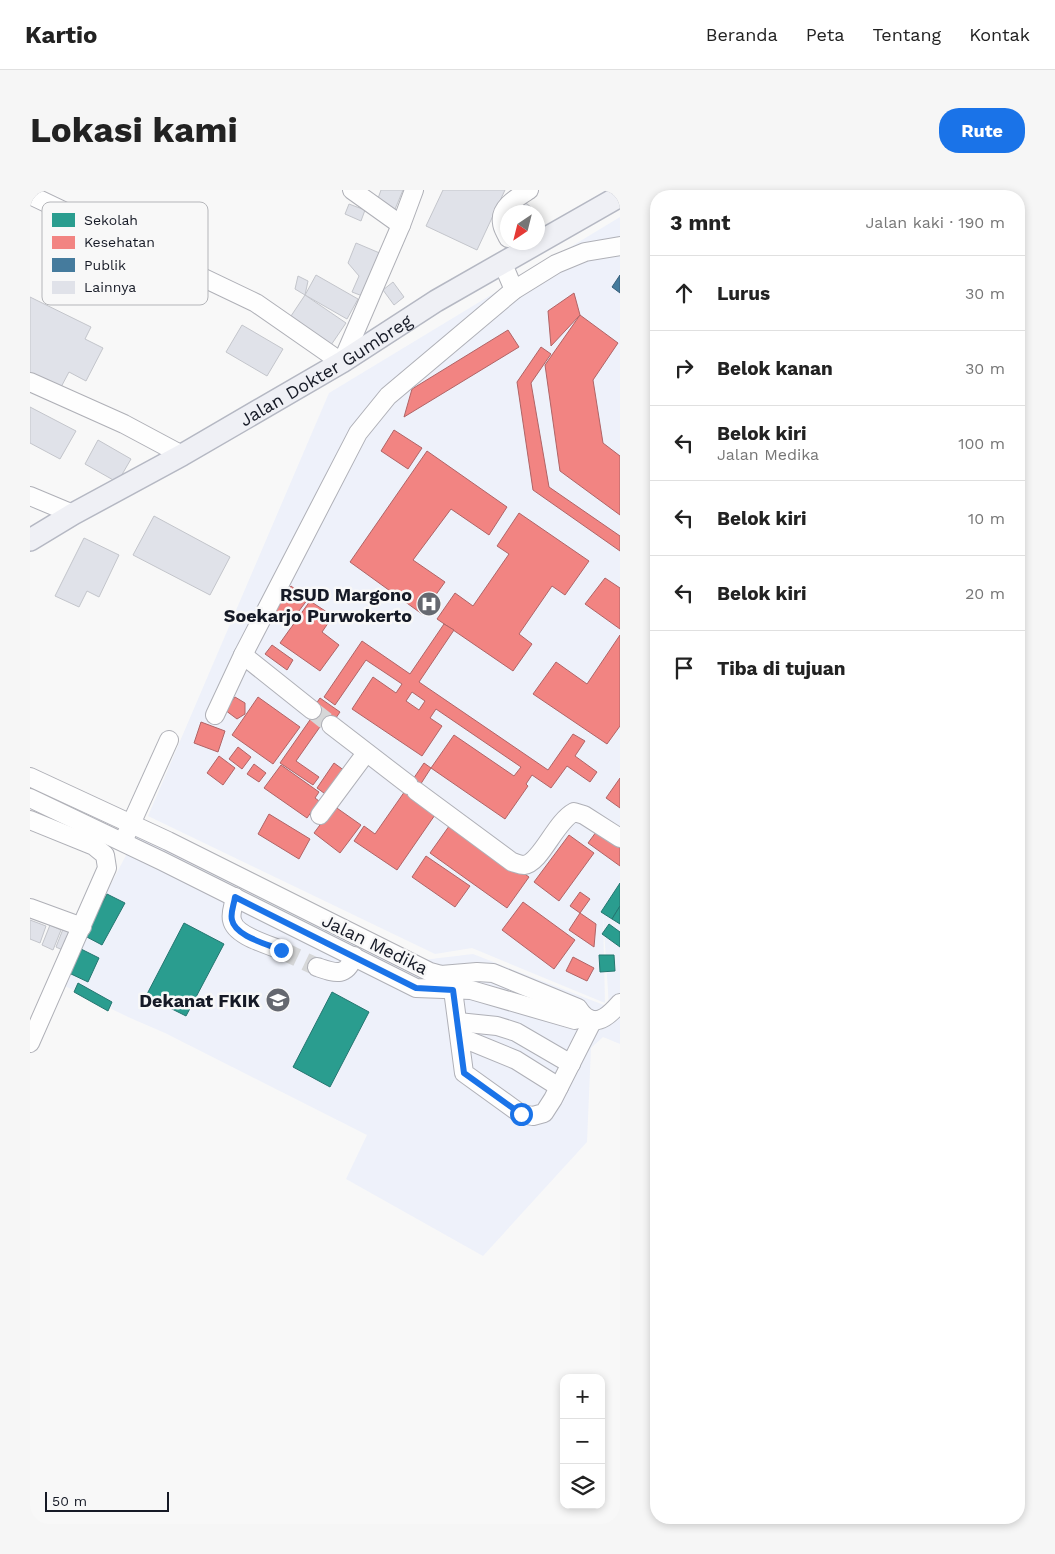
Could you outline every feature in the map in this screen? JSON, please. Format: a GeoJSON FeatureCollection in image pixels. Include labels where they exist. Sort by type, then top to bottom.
{"type":"FeatureCollection","features":[{"type":"Feature","properties":{"kind":"main road","name":"Jalan Dokter Gumbreg"},"geometry":{"type":"LineString","coordinates":[[545,232],[620,196]]}},
{"type":"Feature","properties":{"kind":"main road","name":"Jalan Dokter Gumbreg"},"geometry":{"type":"LineString","coordinates":[[30,540],[342,362],[436,301],[509,250]]}},
{"type":"Feature","properties":{"kind":"street"},"geometry":{"type":"LineString","coordinates":[[352,190],[400,225]]}},
{"type":"Feature","properties":{"kind":"street"},"geometry":{"type":"LineString","coordinates":[[208,280],[256,303],[342,362],[414,190]]}},
{"type":"Feature","properties":{"kind":"street"},"geometry":{"type":"LineString","coordinates":[[508,205],[529,190]]}},
{"type":"Feature","properties":{"kind":"street"},"geometry":{"type":"LineString","coordinates":[[30,195],[45,202]]}},
{"type":"Feature","properties":{"kind":"street"},"geometry":{"type":"LineString","coordinates":[[215,715],[242,655],[358,433],[372,414],[388,396],[514,290],[556,264],[585,252],[620,246]]}},
{"type":"Feature","properties":{"kind":"street"},"geometry":{"type":"LineString","coordinates":[[509,250],[514,290]]}},
{"type":"Feature","properties":{"kind":"street"},"geometry":{"type":"LineString","coordinates":[[30,382],[124,424],[182,455]]}},
{"type":"Feature","properties":{"kind":"street"},"geometry":{"type":"LineString","coordinates":[[30,496],[73,514]]}},
{"type":"Feature","properties":{"kind":"street"},"geometry":{"type":"LineString","coordinates":[[242,655],[312,710]]}},
{"type":"Feature","properties":{"kind":"street"},"geometry":{"type":"LineString","coordinates":[[331,725],[512,862],[523,865],[533,862],[565,816],[574,812],[584,815],[620,838]]}},
{"type":"Feature","properties":{"kind":"street"},"geometry":{"type":"LineString","coordinates":[[123,843],[170,740]]}},
{"type":"Feature","properties":{"kind":"street"},"geometry":{"type":"LineString","coordinates":[[320,815],[366,753]]}},
{"type":"Feature","properties":{"kind":"street","name":"Jalan Medika"},"geometry":{"type":"LineString","coordinates":[[30,777],[168,841],[420,968],[441,975],[453,982],[458,989],[471,990],[575,1020],[589,1019]]}},
{"type":"Feature","properties":{"kind":"street","name":"Jalan Medika"},"geometry":{"type":"LineString","coordinates":[[30,798],[235,897],[416,988],[453,982]]}},
{"type":"Feature","properties":{"kind":"street"},"geometry":{"type":"LineString","coordinates":[[30,820],[94,846],[105,855],[107,868],[30,1043]]}},
{"type":"Feature","properties":{"kind":"street"},"geometry":{"type":"LineString","coordinates":[[235,897],[232,921],[235,927],[244,935],[281,950]]}},
{"type":"Feature","properties":{"kind":"street"},"geometry":{"type":"LineString","coordinates":[[30,908],[82,927]]}},
{"type":"Feature","properties":{"kind":"street"},"geometry":{"type":"LineString","coordinates":[[317,967],[329,971],[344,971],[348,969],[354,956]]}},
{"type":"Feature","properties":{"kind":"street"},"geometry":{"type":"LineString","coordinates":[[453,982],[464,1073],[521,1114],[533,1116],[544,1113],[559,1088],[589,1019],[603,1018],[613,1012],[620,1003]]}},
{"type":"Feature","properties":{"kind":"street"},"geometry":{"type":"LineString","coordinates":[[459,1029],[497,1026],[516,1032],[571,1064]]}},
{"type":"Feature","properties":{"kind":"street"},"geometry":{"type":"LineString","coordinates":[[459,1029],[516,1060],[559,1088]]}},
{"type":"Feature","properties":{"kind":"shaded area","name":"RSUD Margono Soekarjo Purwokerto"},"geometry":{"type":"Polygon","coordinates":[[[620,217],[620,1044],[603,1037],[591,1048],[587,1142],[483,1256],[346,1179],[367,1135],[165,1033],[59,983],[144,821],[423,960],[473,954],[609,1007],[603,914],[605,1003],[472,948],[435,954],[148,816],[329,393],[620,217]]]}},
{"type":"Feature","properties":{"kind":"building: Sekolah"},"geometry":{"type":"Polygon","coordinates":[[[620,883],[620,906],[612,919],[601,912],[620,883]]]}},
{"type":"Feature","properties":{"kind":"building: Sekolah"},"geometry":{"type":"Polygon","coordinates":[[[107,894],[125,903],[102,945],[85,936],[107,894]]]}},
{"type":"Feature","properties":{"kind":"building: Sekolah"},"geometry":{"type":"Polygon","coordinates":[[[620,906],[620,924],[612,919],[620,906]]]}},
{"type":"Feature","properties":{"kind":"building: Sekolah"},"geometry":{"type":"Polygon","coordinates":[[[184,923],[224,944],[186,1016],[146,996],[184,923]]]}},
{"type":"Feature","properties":{"kind":"building: Sekolah"},"geometry":{"type":"Polygon","coordinates":[[[609,924],[620,932],[620,947],[602,934],[609,924]]]}},
{"type":"Feature","properties":{"kind":"building: Sekolah"},"geometry":{"type":"Polygon","coordinates":[[[81,949],[99,958],[88,982],[69,973],[81,949]]]}},
{"type":"Feature","properties":{"kind":"building: Sekolah"},"geometry":{"type":"Polygon","coordinates":[[[599,955],[614,955],[615,971],[600,972],[599,955]]]}},
{"type":"Feature","properties":{"kind":"building: Sekolah"},"geometry":{"type":"Polygon","coordinates":[[[78,983],[112,1002],[108,1011],[74,992],[78,983]]]}},
{"type":"Feature","properties":{"kind":"building: Sekolah"},"geometry":{"type":"Polygon","coordinates":[[[332,992],[369,1012],[330,1087],[293,1067],[332,992]]]}},
{"type":"Feature","properties":{"kind":"building: Kesehatan"},"geometry":{"type":"Polygon","coordinates":[[[574,293],[580,315],[551,346],[548,311],[574,293]]]}},
{"type":"Feature","properties":{"kind":"building: Kesehatan"},"geometry":{"type":"Polygon","coordinates":[[[580,315],[618,343],[593,380],[603,443],[620,456],[620,515],[560,471],[545,365],[580,315]]]}},
{"type":"Feature","properties":{"kind":"building: Kesehatan"},"geometry":{"type":"Polygon","coordinates":[[[508,330],[519,347],[404,417],[412,389],[508,330]]]}},
{"type":"Feature","properties":{"kind":"building: Kesehatan"},"geometry":{"type":"Polygon","coordinates":[[[541,347],[551,354],[531,383],[549,487],[620,536],[620,551],[533,490],[517,382],[541,347]]]}},
{"type":"Feature","properties":{"kind":"building: Kesehatan"},"geometry":{"type":"Polygon","coordinates":[[[394,430],[422,448],[408,469],[381,451],[394,430]]]}},
{"type":"Feature","properties":{"kind":"building: Kesehatan"},"geometry":{"type":"Polygon","coordinates":[[[427,451],[507,507],[489,535],[451,509],[413,560],[445,582],[422,614],[350,562],[427,451]]]}},
{"type":"Feature","properties":{"kind":"building: Kesehatan"},"geometry":{"type":"Polygon","coordinates":[[[519,513],[589,561],[565,595],[552,586],[519,634],[532,644],[513,671],[437,619],[455,593],[473,606],[509,554],[497,546],[519,513]]]}},
{"type":"Feature","properties":{"kind":"building: Kesehatan"},"geometry":{"type":"Polygon","coordinates":[[[605,578],[620,588],[620,629],[585,604],[605,578]]]}},
{"type":"Feature","properties":{"kind":"building: Kesehatan"},"geometry":{"type":"Polygon","coordinates":[[[291,586],[308,599],[289,624],[272,612],[291,586]]]}},
{"type":"Feature","properties":{"kind":"building: Kesehatan"},"geometry":{"type":"Polygon","coordinates":[[[310,601],[333,616],[322,632],[339,645],[320,671],[280,643],[310,601]]]}},
{"type":"Feature","properties":{"kind":"building: Kesehatan"},"geometry":{"type":"Polygon","coordinates":[[[444,624],[454,630],[419,682],[548,770],[573,734],[585,741],[575,756],[597,772],[590,782],[567,766],[551,788],[532,775],[526,784],[528,786],[505,819],[431,768],[454,735],[514,776],[521,767],[436,709],[430,718],[442,726],[422,756],[352,709],[373,677],[396,693],[402,684],[366,660],[335,705],[324,697],[362,641],[410,674],[444,624]],[[412,692],[406,701],[419,710],[425,701],[412,692]]]}},
{"type":"Feature","properties":{"kind":"building: Kesehatan"},"geometry":{"type":"Polygon","coordinates":[[[620,635],[620,726],[607,744],[533,694],[556,662],[587,684],[620,635]]]}},
{"type":"Feature","properties":{"kind":"building: Kesehatan"},"geometry":{"type":"Polygon","coordinates":[[[272,645],[293,660],[287,670],[265,654],[272,645]]]}},
{"type":"Feature","properties":{"kind":"building: Kesehatan"},"geometry":{"type":"Polygon","coordinates":[[[235,697],[245,703],[245,714],[237,719],[225,710],[235,697]]]}},
{"type":"Feature","properties":{"kind":"building: Kesehatan"},"geometry":{"type":"Polygon","coordinates":[[[258,697],[300,727],[273,764],[232,735],[258,697]]]}},
{"type":"Feature","properties":{"kind":"building: Kesehatan"},"geometry":{"type":"Polygon","coordinates":[[[320,698],[340,712],[329,728],[309,714],[320,698]]]}},
{"type":"Feature","properties":{"kind":"building: Kesehatan"},"geometry":{"type":"Polygon","coordinates":[[[312,717],[322,724],[296,761],[319,777],[313,785],[280,763],[312,717]]]}},
{"type":"Feature","properties":{"kind":"building: Kesehatan"},"geometry":{"type":"Polygon","coordinates":[[[201,722],[225,731],[218,752],[194,743],[201,722]]]}},
{"type":"Feature","properties":{"kind":"building: Kesehatan"},"geometry":{"type":"Polygon","coordinates":[[[238,747],[251,757],[242,769],[229,759],[238,747]]]}},
{"type":"Feature","properties":{"kind":"building: Kesehatan"},"geometry":{"type":"Polygon","coordinates":[[[219,756],[235,768],[223,785],[207,773],[219,756]]]}},
{"type":"Feature","properties":{"kind":"building: Kesehatan"},"geometry":{"type":"Polygon","coordinates":[[[334,763],[345,771],[328,796],[317,788],[334,763]]]}},
{"type":"Feature","properties":{"kind":"building: Kesehatan"},"geometry":{"type":"Polygon","coordinates":[[[424,763],[431,768],[413,796],[405,791],[424,763]]]}},
{"type":"Feature","properties":{"kind":"building: Kesehatan"},"geometry":{"type":"Polygon","coordinates":[[[254,764],[266,773],[259,782],[247,774],[254,764]]]}},
{"type":"Feature","properties":{"kind":"building: Kesehatan"},"geometry":{"type":"Polygon","coordinates":[[[281,765],[319,792],[315,798],[319,801],[307,818],[264,788],[281,765]]]}},
{"type":"Feature","properties":{"kind":"building: Kesehatan"},"geometry":{"type":"Polygon","coordinates":[[[620,778],[620,808],[606,798],[620,778]]]}},
{"type":"Feature","properties":{"kind":"building: Kesehatan"},"geometry":{"type":"Polygon","coordinates":[[[405,791],[437,812],[397,870],[354,841],[364,826],[375,834],[405,791]]]}},
{"type":"Feature","properties":{"kind":"building: Kesehatan"},"geometry":{"type":"Polygon","coordinates":[[[334,806],[361,825],[340,853],[314,833],[334,806]]]}},
{"type":"Feature","properties":{"kind":"building: Kesehatan"},"geometry":{"type":"Polygon","coordinates":[[[269,814],[310,839],[299,859],[258,834],[269,814]]]}},
{"type":"Feature","properties":{"kind":"building: Kesehatan"},"geometry":{"type":"Polygon","coordinates":[[[452,822],[529,877],[507,908],[430,853],[452,822]]]}},
{"type":"Feature","properties":{"kind":"building: Kesehatan"},"geometry":{"type":"Polygon","coordinates":[[[599,828],[620,843],[620,866],[588,843],[599,828]]]}},
{"type":"Feature","properties":{"kind":"building: Kesehatan"},"geometry":{"type":"Polygon","coordinates":[[[569,835],[594,853],[559,901],[534,882],[569,835]]]}},
{"type":"Feature","properties":{"kind":"building: Kesehatan"},"geometry":{"type":"Polygon","coordinates":[[[426,856],[470,886],[455,907],[412,877],[426,856]]]}},
{"type":"Feature","properties":{"kind":"building: Kesehatan"},"geometry":{"type":"Polygon","coordinates":[[[580,892],[590,899],[580,913],[570,906],[580,892]]]}},
{"type":"Feature","properties":{"kind":"building: Kesehatan"},"geometry":{"type":"Polygon","coordinates":[[[523,902],[575,940],[554,969],[502,930],[523,902]]]}},
{"type":"Feature","properties":{"kind":"building: Kesehatan"},"geometry":{"type":"Polygon","coordinates":[[[580,913],[596,924],[594,947],[569,930],[580,913]]]}},
{"type":"Feature","properties":{"kind":"building: Kesehatan"},"geometry":{"type":"Polygon","coordinates":[[[573,957],[594,968],[587,981],[566,971],[573,957]]]}},
{"type":"Feature","properties":{"kind":"building: Publik"},"geometry":{"type":"Polygon","coordinates":[[[620,275],[620,293],[612,287],[620,275]]]}},
{"type":"Feature","properties":{"kind":"building: Lainnya"},"geometry":{"type":"Polygon","coordinates":[[[381,190],[403,190],[393,214],[376,204],[381,190]]]}},
{"type":"Feature","properties":{"kind":"building: Lainnya"},"geometry":{"type":"Polygon","coordinates":[[[443,190],[505,190],[477,250],[426,226],[443,190]]]}},
{"type":"Feature","properties":{"kind":"building: Lainnya"},"geometry":{"type":"Polygon","coordinates":[[[524,201],[528,205],[520,205],[524,201]]]}},
{"type":"Feature","properties":{"kind":"building: Lainnya"},"geometry":{"type":"Polygon","coordinates":[[[349,204],[365,210],[361,221],[345,214],[349,204]]]}},
{"type":"Feature","properties":{"kind":"building: Lainnya"},"geometry":{"type":"Polygon","coordinates":[[[356,243],[382,254],[365,297],[352,292],[359,276],[348,263],[356,243]]]}},
{"type":"Feature","properties":{"kind":"building: Lainnya"},"geometry":{"type":"Polygon","coordinates":[[[316,275],[358,299],[347,319],[305,295],[316,275]]]}},
{"type":"Feature","properties":{"kind":"building: Lainnya"},"geometry":{"type":"Polygon","coordinates":[[[298,276],[308,281],[305,295],[295,289],[298,276]]]}},
{"type":"Feature","properties":{"kind":"building: Lainnya"},"geometry":{"type":"Polygon","coordinates":[[[393,282],[404,297],[394,305],[383,290],[393,282]]]}},
{"type":"Feature","properties":{"kind":"building: Lainnya"},"geometry":{"type":"Polygon","coordinates":[[[305,295],[346,323],[329,348],[289,319],[305,295]]]}},
{"type":"Feature","properties":{"kind":"building: Lainnya"},"geometry":{"type":"Polygon","coordinates":[[[30,297],[42,303],[42,305],[46,305],[91,327],[85,339],[103,348],[86,381],[69,372],[60,389],[30,374],[30,297]]]}},
{"type":"Feature","properties":{"kind":"building: Lainnya"},"geometry":{"type":"Polygon","coordinates":[[[242,325],[283,349],[267,376],[226,352],[242,325]]]}},
{"type":"Feature","properties":{"kind":"building: Lainnya"},"geometry":{"type":"Polygon","coordinates":[[[30,407],[76,431],[60,459],[30,443],[30,407]]]}},
{"type":"Feature","properties":{"kind":"building: Lainnya"},"geometry":{"type":"Polygon","coordinates":[[[98,440],[131,459],[120,478],[115,481],[85,464],[98,440]]]}},
{"type":"Feature","properties":{"kind":"building: Lainnya"},"geometry":{"type":"Polygon","coordinates":[[[154,516],[230,557],[210,595],[133,555],[154,516]]]}},
{"type":"Feature","properties":{"kind":"building: Lainnya"},"geometry":{"type":"Polygon","coordinates":[[[84,538],[119,555],[99,597],[87,591],[79,607],[55,596],[84,538]]]}},
{"type":"Feature","properties":{"kind":"building: Lainnya"},"geometry":{"type":"Polygon","coordinates":[[[30,920],[46,926],[40,943],[30,939],[30,920]]]}},
{"type":"Feature","properties":{"kind":"building: Lainnya"},"geometry":{"type":"Polygon","coordinates":[[[65,924],[79,930],[69,953],[56,947],[65,924]]]}},
{"type":"Feature","properties":{"kind":"building: Lainnya"},"geometry":{"type":"Polygon","coordinates":[[[50,925],[61,930],[53,950],[42,945],[50,925]]]}},
{"type":"Feature","properties":{"kind":"tunnel"},"geometry":{"type":"LineString","coordinates":[[312,710],[331,725]]}},
{"type":"Feature","properties":{"kind":"tunnel"},"geometry":{"type":"LineString","coordinates":[[281,950],[317,967]]}},
{"type":"Feature","properties":{"kind":"place","name":"RSUD Margono Soekarjo Purwokerto"},"geometry":{"type":"Point","coordinates":[429,604]}},
{"type":"Feature","properties":{"kind":"place","name":"Dekanat FKIK"},"geometry":{"type":"Point","coordinates":[278,1000]}},
{"type":"Feature","properties":{"kind":"route"},"geometry":{"type":"LineString","coordinates":[[281,950],[244,935],[235,927],[232,921],[232,913],[235,897],[416,988],[453,990],[464,1073],[521,1114]]}}]}
